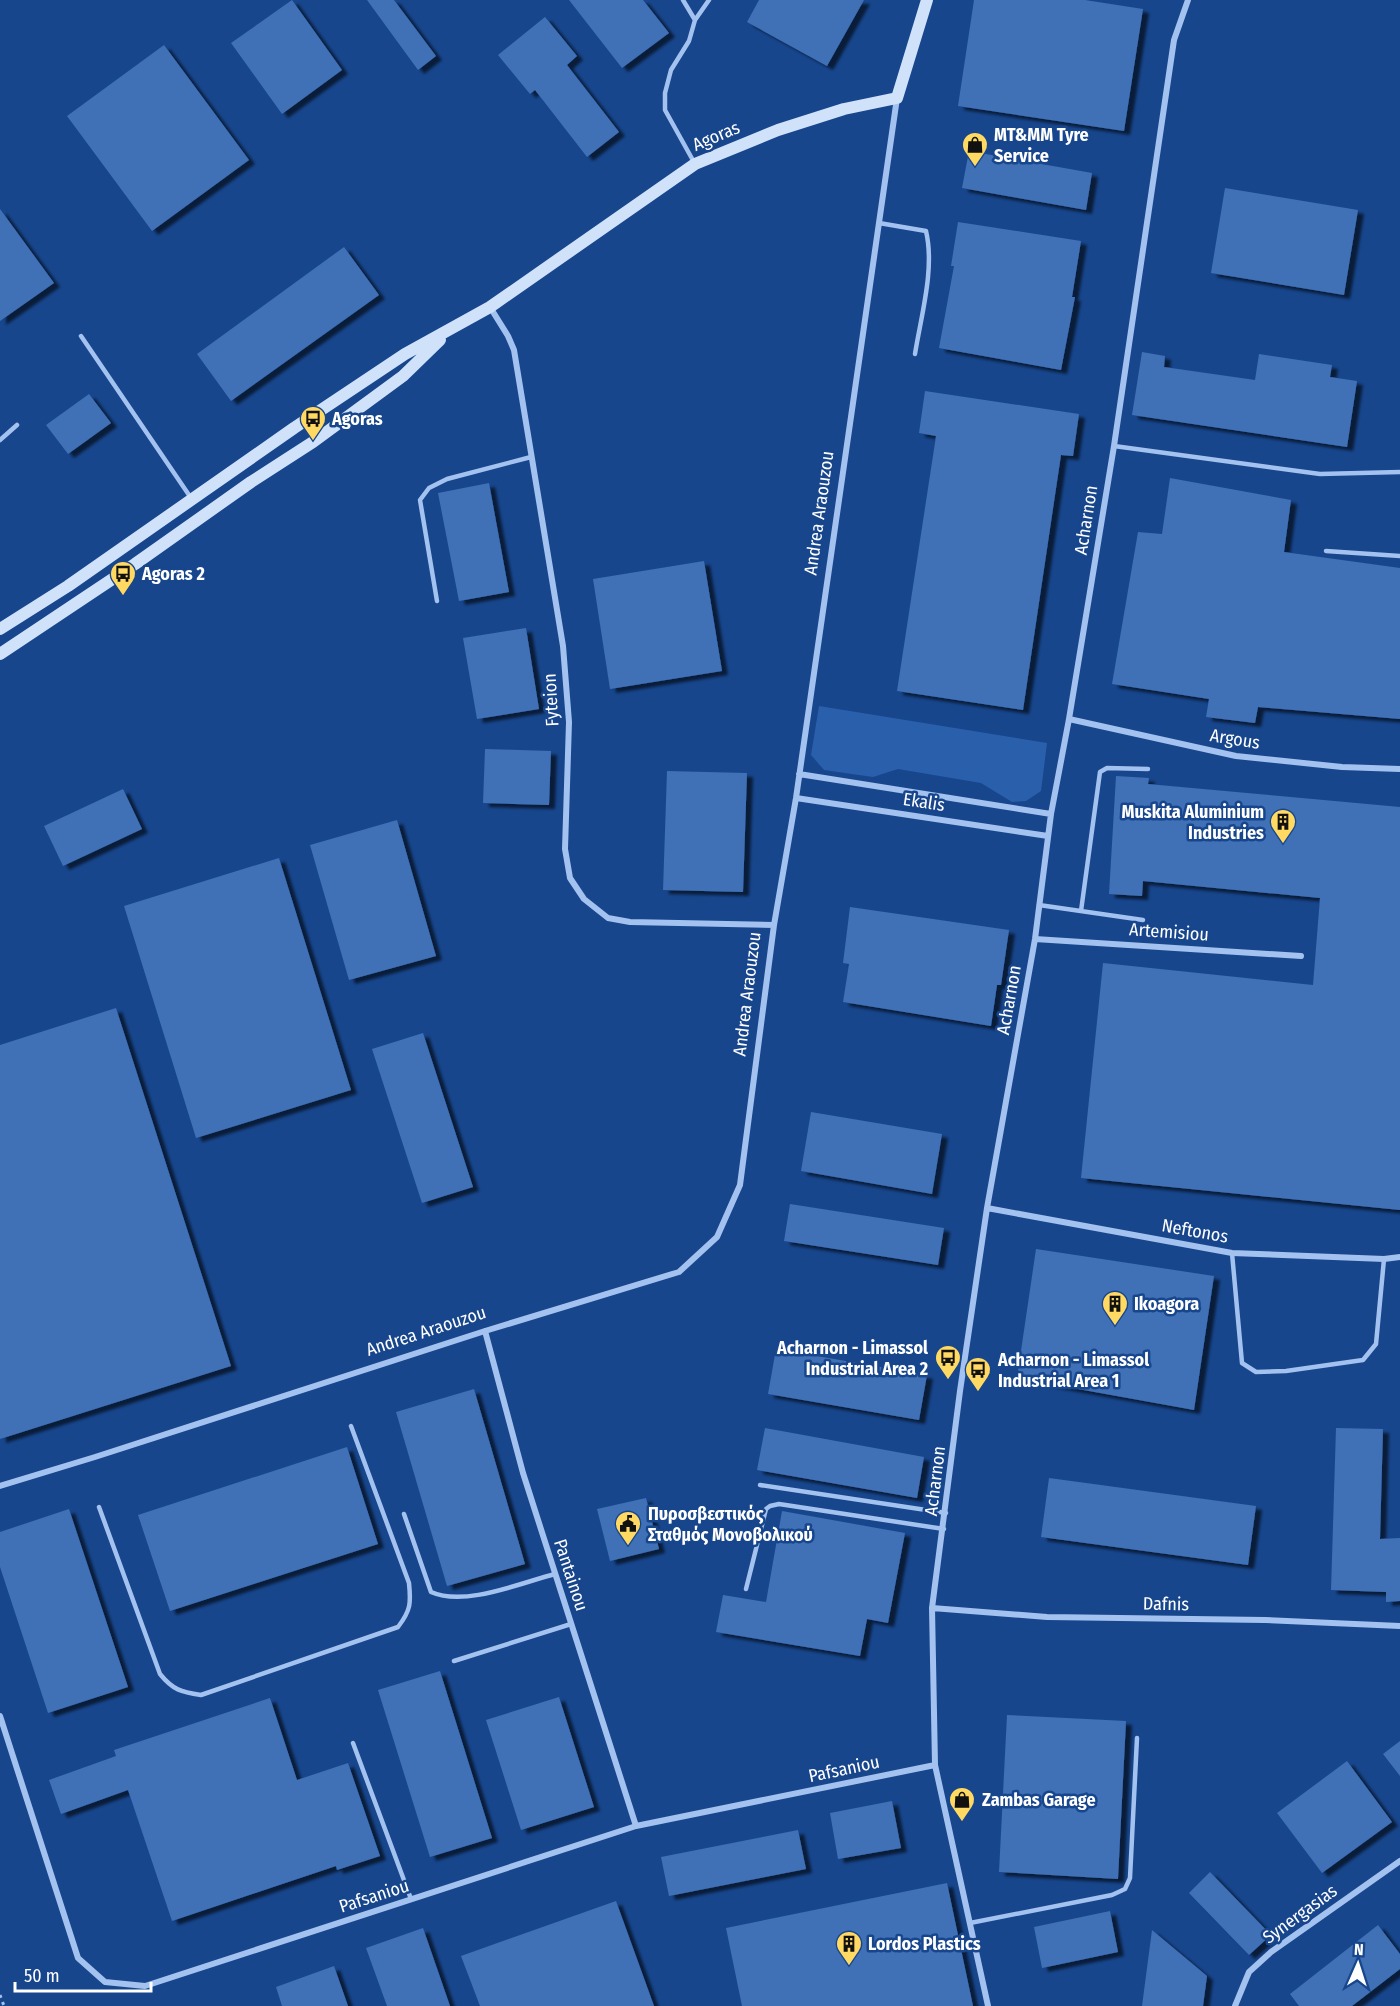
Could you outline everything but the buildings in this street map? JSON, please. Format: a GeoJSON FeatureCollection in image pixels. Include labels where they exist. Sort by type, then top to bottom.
{"type":"FeatureCollection","features":[{"type":"Feature","properties":{"kind":"main road","name":"Andrea Araouzou"},"geometry":{"type":"LineString","coordinates":[[897,98],[927,0]]}},
{"type":"Feature","properties":{"kind":"main road","name":"Agoras"},"geometry":{"type":"LineString","coordinates":[[0,629],[68,586],[294,428],[405,354],[490,307],[695,164],[778,129],[844,109],[897,98]]}},
{"type":"Feature","properties":{"kind":"main road","name":"Agoras"},"geometry":{"type":"LineString","coordinates":[[0,654],[313,442],[403,376],[449,331]]}},
{"type":"Feature","properties":{"kind":"street","name":"Acharnon"},"geometry":{"type":"LineString","coordinates":[[988,2006],[935,1765],[932,1608],[960,1391],[987,1208],[1035,939],[1051,814],[1069,720],[1114,446],[1174,40],[1188,0]]}},
{"type":"Feature","properties":{"kind":"street","name":"Andrea Araouzou"},"geometry":{"type":"LineString","coordinates":[[0,1486],[485,1331],[680,1272],[717,1237],[740,1185],[774,924],[796,798],[897,98]]}},
{"type":"Feature","properties":{"kind":"street","name":"Fyteion"},"geometry":{"type":"LineString","coordinates":[[490,307],[514,350],[563,646],[569,722],[565,849],[570,878],[584,899],[608,918],[630,922],[774,924]]}},
{"type":"Feature","properties":{"kind":"street","name":"Argous"},"geometry":{"type":"LineString","coordinates":[[1069,720],[1236,756],[1342,767],[1400,768]]}},
{"type":"Feature","properties":{"kind":"street"},"geometry":{"type":"LineString","coordinates":[[799,774],[1051,814]]}},
{"type":"Feature","properties":{"kind":"street","name":"Ekalis"},"geometry":{"type":"LineString","coordinates":[[796,798],[1048,836]]}},
{"type":"Feature","properties":{"kind":"street","name":"Artemisiou"},"geometry":{"type":"LineString","coordinates":[[1035,939],[1301,956]]}},
{"type":"Feature","properties":{"kind":"street","name":"Neftonos"},"geometry":{"type":"LineString","coordinates":[[987,1208],[1232,1253],[1384,1259],[1400,1257]]}},
{"type":"Feature","properties":{"kind":"street","name":"Pantainou"},"geometry":{"type":"LineString","coordinates":[[485,1331],[523,1473],[636,1826]]}},
{"type":"Feature","properties":{"kind":"street","name":"Dafnis"},"geometry":{"type":"LineString","coordinates":[[932,1608],[1047,1617],[1265,1620],[1400,1626]]}},
{"type":"Feature","properties":{"kind":"street","name":"Pafsaniou"},"geometry":{"type":"LineString","coordinates":[[0,1716],[78,1958],[105,1982],[146,1986],[636,1826],[935,1765]]}},
{"type":"Feature","properties":{"kind":"street","name":"Synergasias"},"geometry":{"type":"LineString","coordinates":[[1235,2006],[1249,1972],[1271,1952],[1400,1861]]}},
{"type":"Feature","properties":{"kind":"lane"},"geometry":{"type":"LineString","coordinates":[[683,0],[695,20]]}},
{"type":"Feature","properties":{"kind":"lane"},"geometry":{"type":"LineString","coordinates":[[695,164],[665,110],[665,93],[671,70],[688,41],[695,20],[709,0]]}},
{"type":"Feature","properties":{"kind":"lane"},"geometry":{"type":"LineString","coordinates":[[879,223],[926,231],[930,261],[915,354]]}},
{"type":"Feature","properties":{"kind":"lane"},"geometry":{"type":"LineString","coordinates":[[81,336],[192,500]]}},
{"type":"Feature","properties":{"kind":"lane"},"geometry":{"type":"LineString","coordinates":[[0,440],[17,425]]}},
{"type":"Feature","properties":{"kind":"lane"},"geometry":{"type":"LineString","coordinates":[[1114,446],[1320,474],[1400,472]]}},
{"type":"Feature","properties":{"kind":"lane"},"geometry":{"type":"LineString","coordinates":[[437,601],[420,500],[429,488],[447,479],[531,457]]}},
{"type":"Feature","properties":{"kind":"lane"},"geometry":{"type":"LineString","coordinates":[[1326,551],[1400,556]]}},
{"type":"Feature","properties":{"kind":"lane"},"geometry":{"type":"LineString","coordinates":[[1081,911],[1100,772],[1107,768],[1148,769]]}},
{"type":"Feature","properties":{"kind":"lane"},"geometry":{"type":"LineString","coordinates":[[1039,905],[1143,920]]}},
{"type":"Feature","properties":{"kind":"lane"},"geometry":{"type":"LineString","coordinates":[[1232,1253],[1242,1362],[1256,1372],[1286,1371],[1363,1360],[1376,1344],[1384,1259]]}},
{"type":"Feature","properties":{"kind":"lane"},"geometry":{"type":"LineString","coordinates":[[99,1507],[160,1674],[171,1687],[185,1693],[201,1695],[398,1627],[406,1617],[411,1604],[409,1583],[351,1426]]}},
{"type":"Feature","properties":{"kind":"lane"},"geometry":{"type":"LineString","coordinates":[[760,1485],[946,1513]]}},
{"type":"Feature","properties":{"kind":"lane"},"geometry":{"type":"LineString","coordinates":[[746,1589],[766,1509],[770,1506],[779,1504],[944,1529]]}},
{"type":"Feature","properties":{"kind":"lane"},"geometry":{"type":"LineString","coordinates":[[405,1514],[431,1592],[441,1597],[471,1597],[555,1574]]}},
{"type":"Feature","properties":{"kind":"lane"},"geometry":{"type":"LineString","coordinates":[[454,1661],[571,1624]]}},
{"type":"Feature","properties":{"kind":"lane"},"geometry":{"type":"LineString","coordinates":[[970,1923],[1112,1895],[1125,1889],[1130,1878],[1137,1738]]}},
{"type":"Feature","properties":{"kind":"lane"},"geometry":{"type":"LineString","coordinates":[[353,1743],[411,1899]]}},
{"type":"Feature","properties":{"kind":"path"},"geometry":{"type":"LineString","coordinates":[[0,1995],[4,2006]]}},
{"type":"Feature","properties":{"kind":"shaded area"},"geometry":{"type":"Polygon","coordinates":[[[819,706],[1047,743],[1041,791],[1026,801],[1012,802],[981,783],[898,769],[873,777],[824,770],[811,755],[819,706]]]}},
{"type":"Feature","properties":{"kind":"place","name":"MT&MM Tyre Service"},"geometry":{"type":"Point","coordinates":[975,168]}},
{"type":"Feature","properties":{"kind":"place","name":"Agoras"},"geometry":{"type":"Point","coordinates":[313,442]}},
{"type":"Feature","properties":{"kind":"place","name":"Agoras 2"},"geometry":{"type":"Point","coordinates":[123,597]}},
{"type":"Feature","properties":{"kind":"place","name":"Muskita Aluminium Industries"},"geometry":{"type":"Point","coordinates":[1283,845]}},
{"type":"Feature","properties":{"kind":"place","name":"Ikoagora"},"geometry":{"type":"Point","coordinates":[1115,1327]}},
{"type":"Feature","properties":{"kind":"place","name":"Acharnon - Limassol Industrial Area 2"},"geometry":{"type":"Point","coordinates":[948,1381]}},
{"type":"Feature","properties":{"kind":"place","name":"Acharnon - Limassol Industrial Area 1"},"geometry":{"type":"Point","coordinates":[978,1393]}},
{"type":"Feature","properties":{"kind":"place","name":"Πυροσβεστικός Σταθμός Μονοβολικού"},"geometry":{"type":"Point","coordinates":[628,1547]}},
{"type":"Feature","properties":{"kind":"place","name":"Zambas Garage"},"geometry":{"type":"Point","coordinates":[962,1823]}},
{"type":"Feature","properties":{"kind":"place","name":"Lordos Plastics"},"geometry":{"type":"Point","coordinates":[849,1967]}}]}
